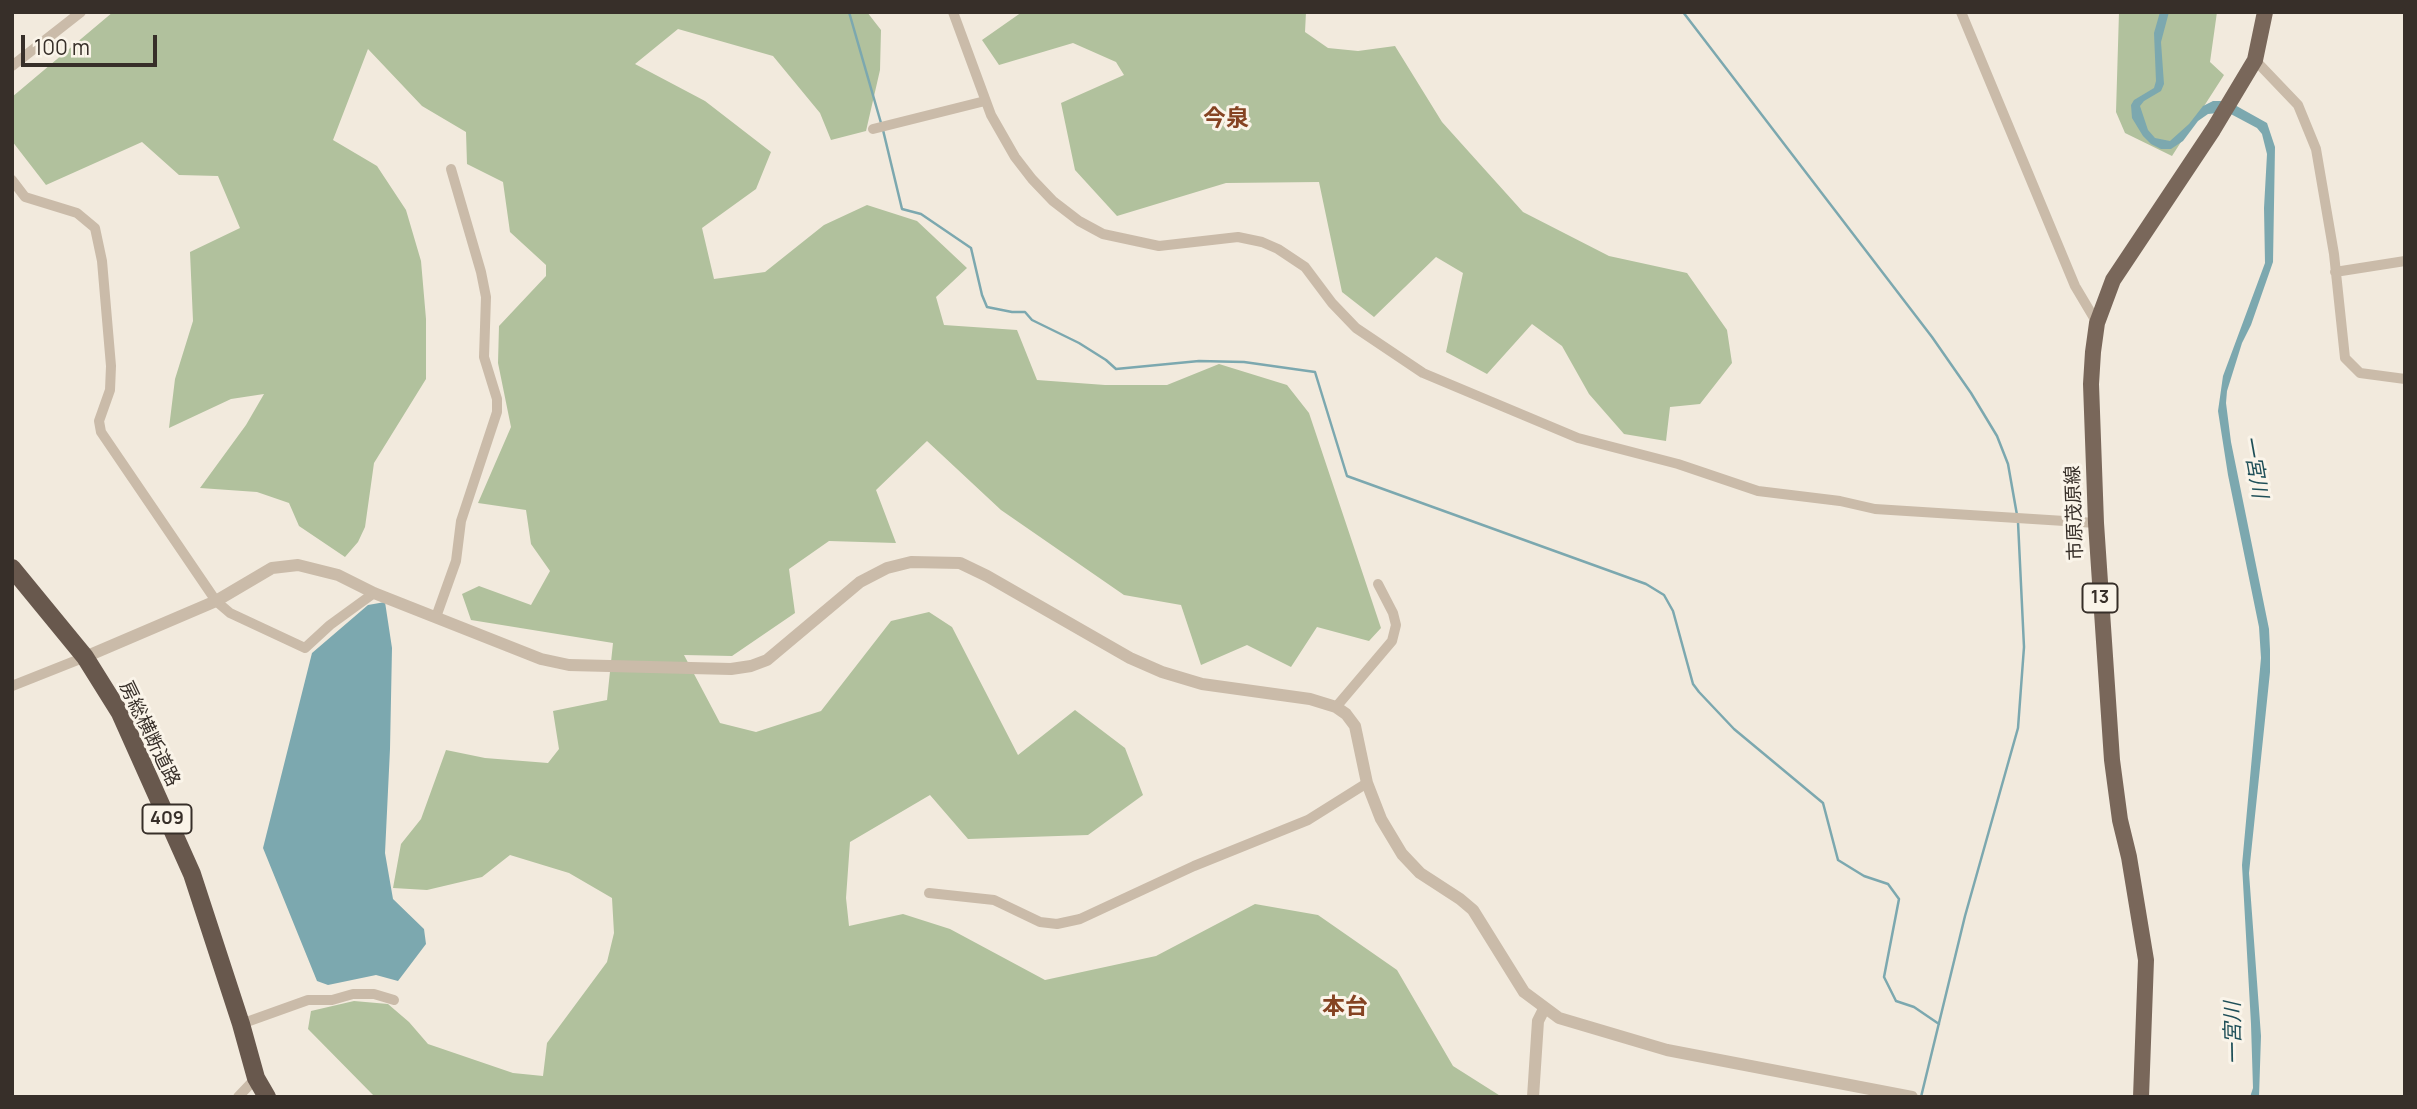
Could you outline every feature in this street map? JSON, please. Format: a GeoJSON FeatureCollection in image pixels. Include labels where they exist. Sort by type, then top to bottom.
{"type":"FeatureCollection","features":[{"type":"Feature","properties":{"kind":"highway","name":"房総横断道路"},"geometry":{"type":"LineString","coordinates":[[12,568],[85,657],[120,713],[192,874],[256,1078],[267,1097]]}},
{"type":"Feature","properties":{"kind":"main road","name":"市原茂原線"},"geometry":{"type":"LineString","coordinates":[[2141,1097],[2146,960],[2120,820],[2112,760],[2096,523],[2091,384],[2097,323],[2113,280],[2213,130],[2254,62],[2265,12]]}},
{"type":"Feature","properties":{"kind":"street"},"geometry":{"type":"LineString","coordinates":[[12,66],[80,12]]}},
{"type":"Feature","properties":{"kind":"street"},"geometry":{"type":"LineString","coordinates":[[953,12],[985,101],[1021,166],[1053,201],[1079,221],[1103,234],[1159,246],[1238,237],[1262,242],[1305,267],[1332,303],[1356,328],[1404,363],[1447,385],[1578,438],[1678,464],[1758,491],[1840,501],[1875,509],[2096,523]]}},
{"type":"Feature","properties":{"kind":"street"},"geometry":{"type":"LineString","coordinates":[[1961,12],[2075,286],[2097,323]]}},
{"type":"Feature","properties":{"kind":"street"},"geometry":{"type":"LineString","coordinates":[[2254,62],[2298,105],[2316,149],[2345,358],[2360,373],[2405,379]]}},
{"type":"Feature","properties":{"kind":"street"},"geometry":{"type":"LineString","coordinates":[[873,129],[985,101]]}},
{"type":"Feature","properties":{"kind":"street"},"geometry":{"type":"LineString","coordinates":[[436,617],[456,561],[461,521],[496,412],[497,399],[484,357],[486,297],[481,272],[451,169]]}},
{"type":"Feature","properties":{"kind":"street"},"geometry":{"type":"LineString","coordinates":[[12,180],[25,197],[77,213],[94,228],[102,261],[111,366],[110,390],[99,421],[101,432],[216,601],[230,613],[305,649],[330,625],[374,593]]}},
{"type":"Feature","properties":{"kind":"street"},"geometry":{"type":"LineString","coordinates":[[2335,272],[2405,261]]}},
{"type":"Feature","properties":{"kind":"street"},"geometry":{"type":"LineString","coordinates":[[12,686],[216,601],[272,568],[298,565],[338,575],[374,593],[541,659],[569,665],[731,669],[767,660],[860,582],[887,568],[911,562],[960,563],[1130,658],[1162,672],[1202,684],[1310,699],[1336,707],[1354,726],[1367,783],[1381,819],[1402,854],[1420,873],[1460,899],[1473,911],[1524,992],[1559,1018],[1667,1050],[1908,1096]]}},
{"type":"Feature","properties":{"kind":"street"},"geometry":{"type":"LineString","coordinates":[[1336,707],[1392,641],[1396,625],[1378,584]]}},
{"type":"Feature","properties":{"kind":"street"},"geometry":{"type":"LineString","coordinates":[[929,893],[995,900],[1040,922],[1057,924],[1080,919],[1194,866],[1308,820],[1367,783]]}},
{"type":"Feature","properties":{"kind":"street"},"geometry":{"type":"LineString","coordinates":[[241,1024],[308,1000],[374,995],[394,1000]]}},
{"type":"Feature","properties":{"kind":"street"},"geometry":{"type":"LineString","coordinates":[[1533,1097],[1538,1021],[1544,1009]]}},
{"type":"Feature","properties":{"kind":"street"},"geometry":{"type":"LineString","coordinates":[[238,1097],[256,1078]]}},
{"type":"Feature","properties":{"kind":"green space"},"geometry":{"type":"Polygon","coordinates":[[[113,12],[867,12],[881,30],[880,70],[866,131],[831,140],[820,113],[773,56],[678,29],[635,64],[705,101],[771,152],[756,189],[702,228],[714,279],[765,272],[824,225],[867,205],[917,221],[967,268],[936,297],[944,325],[1017,330],[1037,380],[1105,385],[1167,385],[1219,364],[1287,385],[1309,413],[1381,628],[1369,641],[1317,627],[1291,667],[1247,645],[1201,665],[1181,605],[1124,595],[1001,510],[927,441],[876,490],[896,543],[829,541],[789,569],[795,613],[732,656],[684,655],[720,723],[756,732],[821,711],[891,621],[929,612],[952,627],[1018,755],[1075,710],[1125,748],[1143,795],[1088,835],[968,839],[930,795],[850,842],[846,898],[849,926],[903,914],[950,929],[1045,980],[1156,956],[1255,904],[1318,915],[1397,970],[1453,1066],[1502,1097],[375,1097],[308,1029],[311,1011],[354,1001],[388,1004],[409,1022],[428,1044],[513,1073],[543,1076],[547,1043],[607,962],[614,933],[612,898],[569,873],[510,855],[482,877],[427,890],[393,888],[401,844],[421,819],[446,750],[485,758],[548,763],[559,749],[553,711],[607,700],[613,643],[471,620],[462,594],[479,586],[531,605],[550,571],[531,544],[526,510],[478,503],[511,427],[498,363],[499,326],[546,276],[546,265],[510,232],[503,182],[467,164],[466,132],[422,106],[368,49],[333,140],[377,166],[406,210],[421,261],[426,319],[426,379],[374,463],[365,527],[358,542],[345,557],[299,526],[289,503],[257,492],[200,488],[246,425],[264,394],[231,399],[169,428],[175,379],[193,321],[190,252],[240,228],[218,176],[179,175],[142,142],[46,185],[12,141],[12,97],[113,12]]]}},
{"type":"Feature","properties":{"kind":"green space"},"geometry":{"type":"Polygon","coordinates":[[[1022,12],[1306,12],[1305,32],[1328,48],[1358,51],[1395,46],[1442,122],[1523,212],[1609,256],[1687,273],[1727,330],[1732,363],[1700,404],[1670,407],[1666,441],[1624,434],[1589,394],[1562,346],[1532,324],[1487,374],[1446,352],[1463,273],[1436,257],[1374,317],[1342,292],[1319,182],[1226,183],[1117,216],[1075,170],[1061,103],[1124,75],[1116,62],[1073,43],[999,65],[982,40],[1022,12]]]}},
{"type":"Feature","properties":{"kind":"green space"},"geometry":{"type":"Polygon","coordinates":[[[2119,12],[2217,12],[2210,62],[2224,75],[2172,156],[2125,133],[2116,112],[2119,12]]]}},
{"type":"Feature","properties":{"kind":"water","name":"一宮川"},"geometry":{"type":"Polygon","coordinates":[[[2160,12],[2169,12],[2161,42],[2164,84],[2161,91],[2140,106],[2148,130],[2155,138],[2170,141],[2189,124],[2203,106],[2213,101],[2223,101],[2267,123],[2275,147],[2273,262],[2242,343],[2227,391],[2226,403],[2231,442],[2269,629],[2270,650],[2249,873],[2261,1036],[2259,1097],[2250,1097],[2253,1088],[2251,1024],[2242,865],[2261,658],[2259,627],[2228,475],[2218,411],[2223,376],[2265,263],[2267,154],[2262,134],[2257,128],[2227,112],[2208,114],[2198,121],[2183,141],[2171,149],[2161,149],[2143,136],[2132,118],[2131,105],[2134,100],[2154,88],[2154,33],[2160,12]]]}},
{"type":"Feature","properties":{"kind":"water"},"geometry":{"type":"Polygon","coordinates":[[[385,602],[392,648],[385,853],[393,899],[424,929],[426,944],[398,981],[376,975],[328,985],[317,981],[263,848],[312,653],[368,605],[385,602]]]}},
{"type":"Feature","properties":{"kind":"waterway"},"geometry":{"type":"LineString","coordinates":[[849,12],[881,123]]}},
{"type":"Feature","properties":{"kind":"waterway"},"geometry":{"type":"LineString","coordinates":[[1683,12],[1932,337],[1971,393],[1997,436],[2008,464],[2017,515]]}},
{"type":"Feature","properties":{"kind":"waterway"},"geometry":{"type":"LineString","coordinates":[[883,130],[902,209],[921,214],[971,248],[987,307],[1025,312],[1032,320],[1079,343],[1116,369],[1199,361],[1244,362],[1315,372],[1347,476],[1646,584],[1664,595],[1673,611],[1693,684],[1699,692],[1734,729],[1823,803],[1838,860],[1864,876],[1888,884],[1899,899],[1884,977],[1896,1001],[1914,1007],[1939,1024]]}},
{"type":"Feature","properties":{"kind":"waterway"},"geometry":{"type":"LineString","coordinates":[[1921,1097],[1965,916],[2018,728],[2024,647],[2018,522]]}},
{"type":"Feature","properties":{"kind":"district","name":"今泉"},"geometry":{"type":"Point","coordinates":[1226,120]}},
{"type":"Feature","properties":{"kind":"district","name":"本台"},"geometry":{"type":"Point","coordinates":[1345,1008]}}]}
